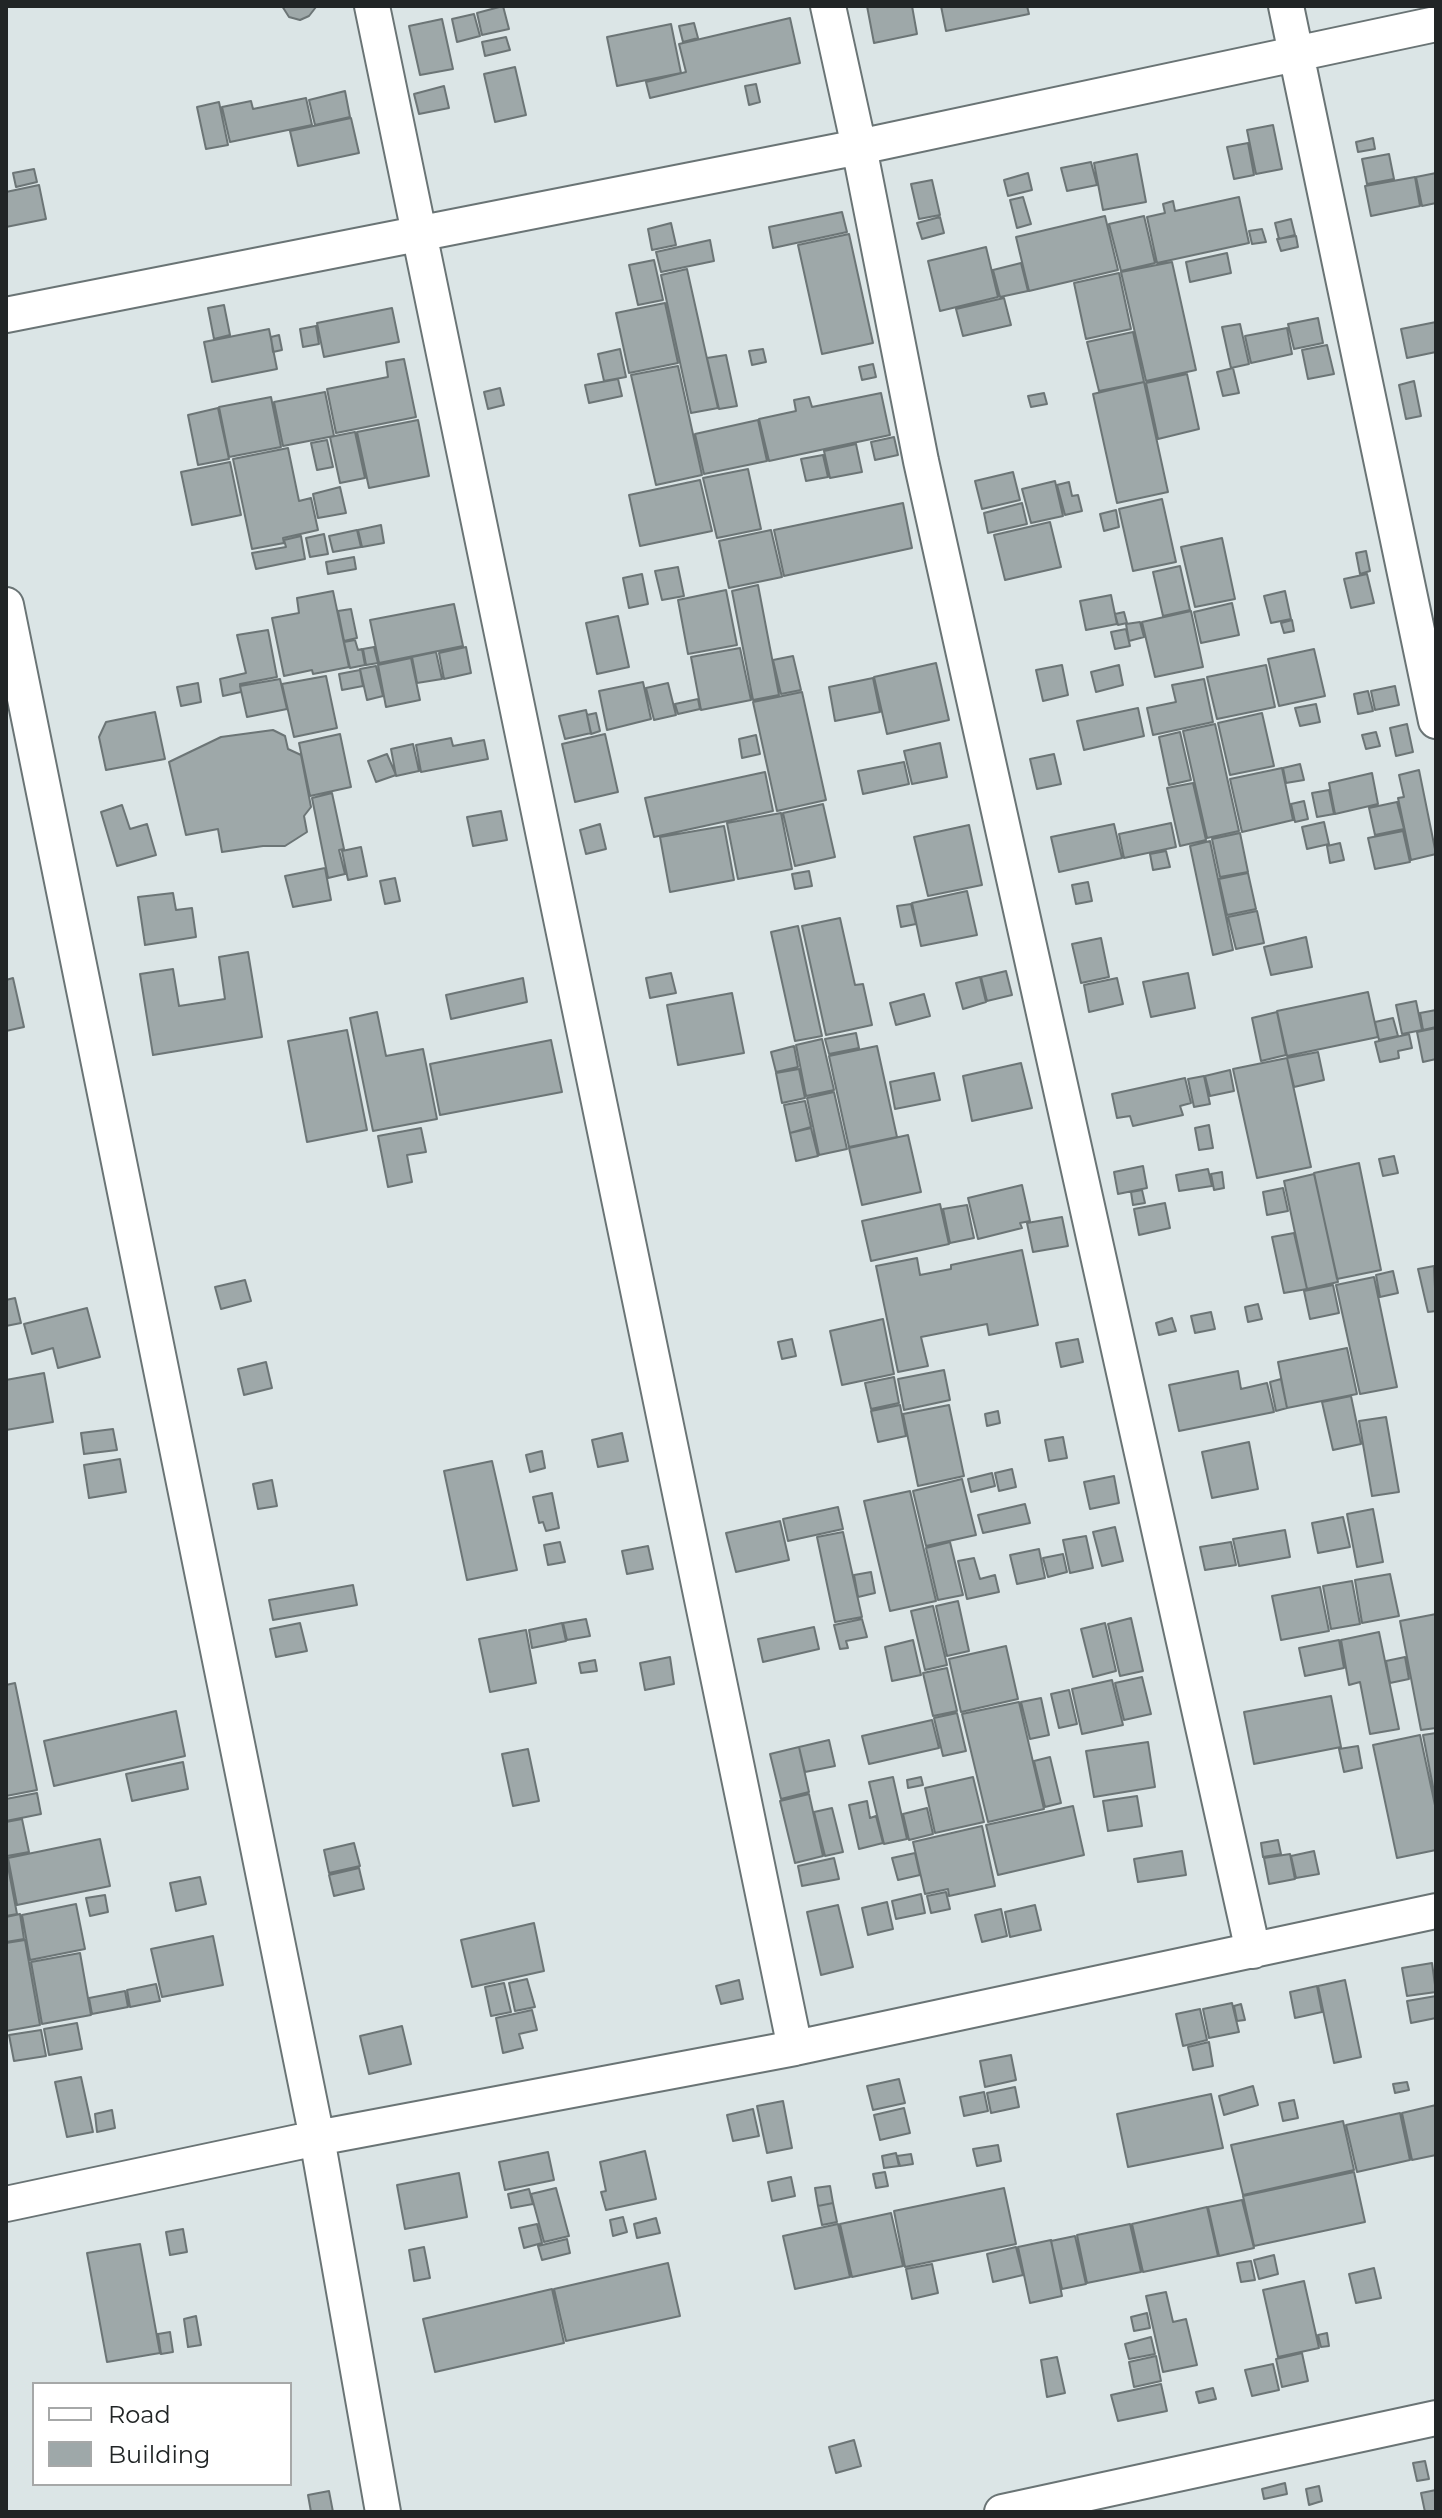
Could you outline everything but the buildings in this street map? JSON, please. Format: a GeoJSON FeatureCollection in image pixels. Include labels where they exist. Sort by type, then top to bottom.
{"type":"FeatureCollection","features":[{"type":"Feature","properties":{"kind":"street"},"geometry":{"type":"LineString","coordinates":[[372,6],[795,2048]]}},
{"type":"Feature","properties":{"kind":"street"},"geometry":{"type":"LineString","coordinates":[[828,6],[921,461],[1253,1951]]}},
{"type":"Feature","properties":{"kind":"street"},"geometry":{"type":"LineString","coordinates":[[1286,6],[1436,721]]}},
{"type":"Feature","properties":{"kind":"street"},"geometry":{"type":"LineString","coordinates":[[6,315],[859,147],[1436,24]]}},
{"type":"Feature","properties":{"kind":"street"},"geometry":{"type":"LineString","coordinates":[[6,605],[317,2138],[383,2512]]}},
{"type":"Feature","properties":{"kind":"street"},"geometry":{"type":"LineString","coordinates":[[6,2204],[317,2138],[795,2048],[1436,1911]]}},
{"type":"Feature","properties":{"kind":"street"},"geometry":{"type":"LineString","coordinates":[[1002,2512],[1105,2501],[1436,2418]]}}]}
